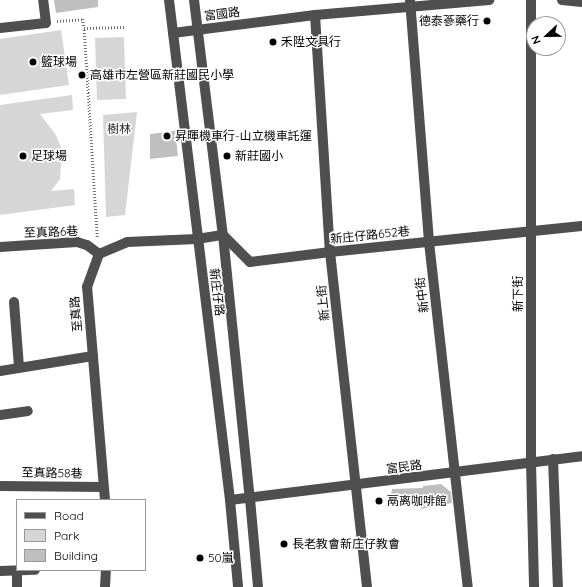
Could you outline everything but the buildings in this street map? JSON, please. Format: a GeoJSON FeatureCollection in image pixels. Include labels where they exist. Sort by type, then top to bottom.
{"type":"FeatureCollection","features":[{"type":"Feature","properties":{"kind":"street"},"geometry":{"type":"LineString","coordinates":[[0,28],[46,22],[43,0]]}},
{"type":"Feature","properties":{"kind":"street","name":"新庄仔路"},"geometry":{"type":"LineString","coordinates":[[169,0],[230,500],[238,587]]}},
{"type":"Feature","properties":{"kind":"street","name":"新庄仔路"},"geometry":{"type":"LineString","coordinates":[[194,0],[223,235],[258,587]]}},
{"type":"Feature","properties":{"kind":"street","name":"富國路"},"geometry":{"type":"LineString","coordinates":[[173,33],[410,3],[489,0]]}},
{"type":"Feature","properties":{"kind":"street","name":"新下街"},"geometry":{"type":"LineString","coordinates":[[531,0],[531,462],[534,587]]}},
{"type":"Feature","properties":{"kind":"street"},"geometry":{"type":"LineString","coordinates":[[562,0],[582,2]]}},
{"type":"Feature","properties":{"kind":"street","name":"新中街"},"geometry":{"type":"LineString","coordinates":[[410,3],[429,242],[468,587]]}},
{"type":"Feature","properties":{"kind":"street","name":"新上街"},"geometry":{"type":"LineString","coordinates":[[315,15],[330,252],[367,587]]}},
{"type":"Feature","properties":{"kind":"street","name":"新庄仔路652巷"},"geometry":{"type":"LineString","coordinates":[[223,235],[250,262],[330,252],[582,226]]}},
{"type":"Feature","properties":{"kind":"street"},"geometry":{"type":"LineString","coordinates":[[99,254],[127,242],[197,239],[223,235]]}},
{"type":"Feature","properties":{"kind":"street","name":"至真路6巷"},"geometry":{"type":"LineString","coordinates":[[0,247],[77,242],[87,245],[99,254]]}},
{"type":"Feature","properties":{"kind":"street","name":"至真路"},"geometry":{"type":"LineString","coordinates":[[99,254],[87,287],[105,499]]}},
{"type":"Feature","properties":{"kind":"street"},"geometry":{"type":"LineString","coordinates":[[14,302],[19,367]]}},
{"type":"Feature","properties":{"kind":"street"},"geometry":{"type":"LineString","coordinates":[[0,371],[92,356]]}},
{"type":"Feature","properties":{"kind":"street"},"geometry":{"type":"LineString","coordinates":[[0,415],[28,411]]}},
{"type":"Feature","properties":{"kind":"street","name":"富民路"},"geometry":{"type":"LineString","coordinates":[[230,500],[250,499],[356,486],[582,456]]}},
{"type":"Feature","properties":{"kind":"street"},"geometry":{"type":"LineString","coordinates":[[554,459],[558,587]]}},
{"type":"Feature","properties":{"kind":"street","name":"至真路58巷"},"geometry":{"type":"LineString","coordinates":[[0,486],[103,487]]}},
{"type":"Feature","properties":{"kind":"street"},"geometry":{"type":"LineString","coordinates":[[0,571],[16,570]]}},
{"type":"Feature","properties":{"kind":"street"},"geometry":{"type":"LineString","coordinates":[[17,587],[18,571]]}},
{"type":"Feature","properties":{"kind":"street"},"geometry":{"type":"LineString","coordinates":[[105,587],[106,571]]}},
{"type":"Feature","properties":{"kind":"path"},"geometry":{"type":"LineString","coordinates":[[46,22],[83,19],[99,254]]}},
{"type":"Feature","properties":{"kind":"path"},"geometry":{"type":"LineString","coordinates":[[84,28],[124,27]]}},
{"type":"Feature","properties":{"kind":"green space","name":"籃球場"},"geometry":{"type":"Polygon","coordinates":[[[61,30],[69,85],[0,95],[0,39],[61,30]]]}},
{"type":"Feature","properties":{"kind":"green space"},"geometry":{"type":"Polygon","coordinates":[[[124,37],[126,99],[97,100],[95,38],[124,37]]]}},
{"type":"Feature","properties":{"kind":"green space"},"geometry":{"type":"Polygon","coordinates":[[[72,95],[73,110],[40,114],[56,135],[62,150],[60,179],[51,191],[74,189],[75,205],[0,215],[0,105],[72,95]]]}},
{"type":"Feature","properties":{"kind":"green space","name":"樹林"},"geometry":{"type":"Polygon","coordinates":[[[137,112],[125,215],[106,217],[103,115],[137,112]]]}},
{"type":"Feature","properties":{"kind":"place","name":"德泰蔘藥行"},"geometry":{"type":"Point","coordinates":[487,21]}},
{"type":"Feature","properties":{"kind":"place","name":"禾陞文具行"},"geometry":{"type":"Point","coordinates":[273,42]}},
{"type":"Feature","properties":{"kind":"place","name":"籃球場"},"geometry":{"type":"Point","coordinates":[33,62]}},
{"type":"Feature","properties":{"kind":"place","name":"高雄市左營區新莊國民小學"},"geometry":{"type":"Point","coordinates":[82,75]}},
{"type":"Feature","properties":{"kind":"place","name":"昇暉機車行-山立機車託運"},"geometry":{"type":"Point","coordinates":[167,136]}},
{"type":"Feature","properties":{"kind":"place","name":"足球場"},"geometry":{"type":"Point","coordinates":[23,156]}},
{"type":"Feature","properties":{"kind":"place","name":"新莊國小"},"geometry":{"type":"Point","coordinates":[227,156]}},
{"type":"Feature","properties":{"kind":"place","name":"鬲离咖啡館"},"geometry":{"type":"Point","coordinates":[379,501]}},
{"type":"Feature","properties":{"kind":"place","name":"長老教會新庄仔教會"},"geometry":{"type":"Point","coordinates":[284,544]}},
{"type":"Feature","properties":{"kind":"place","name":"50嵐"},"geometry":{"type":"Point","coordinates":[200,558]}}]}
